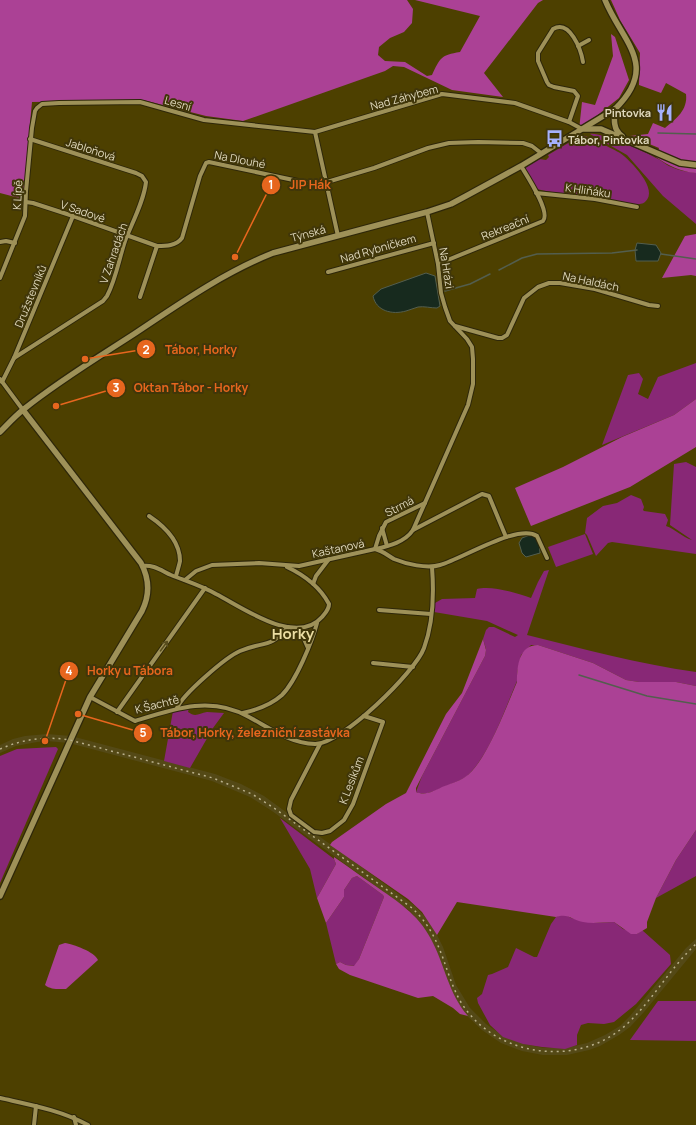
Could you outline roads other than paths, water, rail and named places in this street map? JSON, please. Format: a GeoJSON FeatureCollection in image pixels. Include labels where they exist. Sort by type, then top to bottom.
{"type":"FeatureCollection","features":[{"type":"Feature","properties":{"kind":"main road","name":"Týnská"},"geometry":{"type":"LineString","coordinates":[[0,432],[23,410],[68,377],[226,275],[273,253],[427,212],[458,200],[521,166],[615,109],[624,100],[630,89],[635,76],[636,64],[630,44],[605,0]]}},
{"type":"Feature","properties":{"kind":"main road"},"geometry":{"type":"LineString","coordinates":[[615,109],[615,125],[619,134],[624,138]]}},
{"type":"Feature","properties":{"kind":"main road"},"geometry":{"type":"LineString","coordinates":[[582,129],[601,129],[680,163],[696,166]]}},
{"type":"Feature","properties":{"kind":"main road"},"geometry":{"type":"LineString","coordinates":[[0,896],[90,698],[133,627],[146,603],[148,595],[148,584],[142,566],[23,410]]}},
{"type":"Feature","properties":{"kind":"street"},"geometry":{"type":"LineString","coordinates":[[569,122],[578,96],[571,90],[549,85],[537,57],[553,29],[556,27],[566,28],[582,53],[583,62]]}},
{"type":"Feature","properties":{"kind":"street"},"geometry":{"type":"LineString","coordinates":[[578,46],[589,40]]}},
{"type":"Feature","properties":{"kind":"street","name":"Nad Záhybem"},"geometry":{"type":"LineString","coordinates":[[315,132],[442,94],[515,103],[569,122],[582,129]]}},
{"type":"Feature","properties":{"kind":"street","name":"Lesní"},"geometry":{"type":"LineString","coordinates":[[37,108],[42,104],[59,103],[140,102],[204,120],[315,132]]}},
{"type":"Feature","properties":{"kind":"street","name":"K Lípě"},"geometry":{"type":"LineString","coordinates":[[0,278],[24,221],[26,211],[30,139],[37,108]]}},
{"type":"Feature","properties":{"kind":"street"},"geometry":{"type":"LineString","coordinates":[[315,132],[338,236]]}},
{"type":"Feature","properties":{"kind":"street","name":"Jabloňová"},"geometry":{"type":"LineString","coordinates":[[30,139],[136,173],[145,178]]}},
{"type":"Feature","properties":{"kind":"street","name":"Na Dlouhé"},"geometry":{"type":"LineString","coordinates":[[157,246],[169,246],[181,240],[204,166],[209,162],[317,185],[326,184],[428,148],[449,143],[523,143],[532,146],[541,153]]}},
{"type":"Feature","properties":{"kind":"street","name":"Rekreační"},"geometry":{"type":"LineString","coordinates":[[438,264],[545,220],[545,214],[536,193],[521,166]]}},
{"type":"Feature","properties":{"kind":"street","name":"V Zahradách"},"geometry":{"type":"LineString","coordinates":[[14,358],[107,296],[144,190],[146,182],[145,178]]}},
{"type":"Feature","properties":{"kind":"street","name":"K Hliňáku"},"geometry":{"type":"LineString","coordinates":[[536,193],[595,199],[637,206]]}},
{"type":"Feature","properties":{"kind":"street","name":"V Sadové"},"geometry":{"type":"LineString","coordinates":[[26,202],[73,216],[157,246]]}},
{"type":"Feature","properties":{"kind":"street","name":"Na Hrázi"},"geometry":{"type":"LineString","coordinates":[[413,530],[468,405],[472,389],[474,359],[472,347],[467,339],[453,324],[443,300],[434,242],[427,212]]}},
{"type":"Feature","properties":{"kind":"street","name":"Družstevníků"},"geometry":{"type":"LineString","coordinates":[[2,382],[14,358],[73,216]]}},
{"type":"Feature","properties":{"kind":"street"},"geometry":{"type":"LineString","coordinates":[[0,242],[6,241],[15,243]]}},
{"type":"Feature","properties":{"kind":"street","name":"Nad Rybníčkem"},"geometry":{"type":"LineString","coordinates":[[328,272],[434,242]]}},
{"type":"Feature","properties":{"kind":"street"},"geometry":{"type":"LineString","coordinates":[[140,297],[157,246]]}},
{"type":"Feature","properties":{"kind":"street","name":"Na Haldách"},"geometry":{"type":"LineString","coordinates":[[453,324],[498,338],[504,337],[507,335],[524,298],[538,287],[555,282],[595,289],[649,305],[658,306]]}},
{"type":"Feature","properties":{"kind":"street"},"geometry":{"type":"LineString","coordinates":[[2,382],[23,410]]}},
{"type":"Feature","properties":{"kind":"street"},"geometry":{"type":"LineString","coordinates":[[0,390],[2,382]]}},
{"type":"Feature","properties":{"kind":"street"},"geometry":{"type":"LineString","coordinates":[[375,549],[387,546],[403,539],[413,530],[482,494],[489,496],[506,537]]}},
{"type":"Feature","properties":{"kind":"street","name":"Strmá"},"geometry":{"type":"LineString","coordinates":[[375,549],[382,528],[389,520],[425,503]]}},
{"type":"Feature","properties":{"kind":"street"},"geometry":{"type":"LineString","coordinates":[[149,516],[163,526],[175,543],[180,562],[176,576]]}},
{"type":"Feature","properties":{"kind":"street"},"geometry":{"type":"LineString","coordinates":[[382,528],[387,546]]}},
{"type":"Feature","properties":{"kind":"street","name":"Kaštanová"},"geometry":{"type":"LineString","coordinates":[[185,580],[196,571],[212,565],[259,563],[299,566],[375,549],[385,552],[398,560],[419,566],[432,567],[448,562],[506,537],[522,533],[536,534],[547,558]]}},
{"type":"Feature","properties":{"kind":"street"},"geometry":{"type":"LineString","coordinates":[[313,584],[316,576],[330,559]]}},
{"type":"Feature","properties":{"kind":"street"},"geometry":{"type":"LineString","coordinates":[[142,566],[153,567],[205,588],[253,615],[288,627],[308,627],[317,622],[329,606],[327,601],[313,584],[304,576],[284,565]]}},
{"type":"Feature","properties":{"kind":"street"},"geometry":{"type":"LineString","coordinates":[[320,744],[344,732],[364,716],[413,667],[424,649],[428,637],[431,614],[432,567]]}},
{"type":"Feature","properties":{"kind":"street"},"geometry":{"type":"LineString","coordinates":[[117,712],[205,588]]}},
{"type":"Feature","properties":{"kind":"street"},"geometry":{"type":"LineString","coordinates":[[379,610],[431,614]]}},
{"type":"Feature","properties":{"kind":"street"},"geometry":{"type":"LineString","coordinates":[[243,713],[271,702],[283,694],[301,664],[317,622]]}},
{"type":"Feature","properties":{"kind":"street"},"geometry":{"type":"LineString","coordinates":[[177,708],[182,699],[188,693],[224,661],[239,651],[273,641],[288,627]]}},
{"type":"Feature","properties":{"kind":"street"},"geometry":{"type":"LineString","coordinates":[[294,628],[304,639],[308,648]]}},
{"type":"Feature","properties":{"kind":"street"},"geometry":{"type":"LineString","coordinates":[[372,663],[413,667]]}},
{"type":"Feature","properties":{"kind":"street","name":"K Šachtě"},"geometry":{"type":"LineString","coordinates":[[90,698],[135,721],[177,708],[198,705],[230,709],[243,713],[292,740],[320,744]]}},
{"type":"Feature","properties":{"kind":"street","name":"K Lesíkům"},"geometry":{"type":"LineString","coordinates":[[320,744],[291,800],[289,810],[296,819],[314,832],[322,833],[330,831],[344,820],[353,804],[383,722],[364,716]]}},
{"type":"Feature","properties":{"kind":"street"},"geometry":{"type":"LineString","coordinates":[[0,1098],[59,1112],[74,1117],[88,1125]]}},
{"type":"Feature","properties":{"kind":"street"},"geometry":{"type":"LineString","coordinates":[[34,1125],[36,1106]]}},
{"type":"Feature","properties":{"kind":"street"},"geometry":{"type":"LineString","coordinates":[[74,1117],[76,1125]]}},
{"type":"Feature","properties":{"kind":"waterway"},"geometry":{"type":"LineString","coordinates":[[658,133],[696,134]]}},
{"type":"Feature","properties":{"kind":"waterway"},"geometry":{"type":"LineString","coordinates":[[499,270],[522,258],[537,254],[612,253],[637,250]]}},
{"type":"Feature","properties":{"kind":"waterway"},"geometry":{"type":"LineString","coordinates":[[661,254],[696,259]]}},
{"type":"Feature","properties":{"kind":"waterway"},"geometry":{"type":"LineString","coordinates":[[445,291],[470,284],[490,274]]}},
{"type":"Feature","properties":{"kind":"waterway"},"geometry":{"type":"LineString","coordinates":[[579,675],[647,696],[696,704]]}},
{"type":"Feature","properties":{"kind":"railway"},"geometry":{"type":"LineString","coordinates":[[0,749],[35,739],[52,738],[70,740],[213,778],[252,794],[274,808],[412,908],[428,926],[434,937],[462,1004],[477,1022],[496,1036],[517,1046],[540,1051],[563,1051],[586,1047],[608,1038],[627,1024],[636,1015],[678,963],[696,944]]}},
{"type":"Feature","properties":{"kind":"place","name":"Pintovka"},"geometry":{"type":"Point","coordinates":[664,112]}},
{"type":"Feature","properties":{"kind":"place","name":"Tábor, Pintovka"},"geometry":{"type":"Point","coordinates":[555,139]}},
{"type":"Feature","properties":{"kind":"place","name":"JIP Hák"},"geometry":{"type":"Point","coordinates":[235,257]}},
{"type":"Feature","properties":{"kind":"place","name":"Tábor, Horky"},"geometry":{"type":"Point","coordinates":[85,359]}},
{"type":"Feature","properties":{"kind":"place","name":"Oktan Tábor - Horky"},"geometry":{"type":"Point","coordinates":[56,406]}},
{"type":"Feature","properties":{"kind":"place","name":"Tábor, Horky, železniční zastávka"},"geometry":{"type":"Point","coordinates":[78,714]}},
{"type":"Feature","properties":{"kind":"place","name":"Horky u Tábora"},"geometry":{"type":"Point","coordinates":[45,741]}},
{"type":"Feature","properties":{"kind":"district","name":"Horky"},"geometry":{"type":"Point","coordinates":[293,633]}}]}
